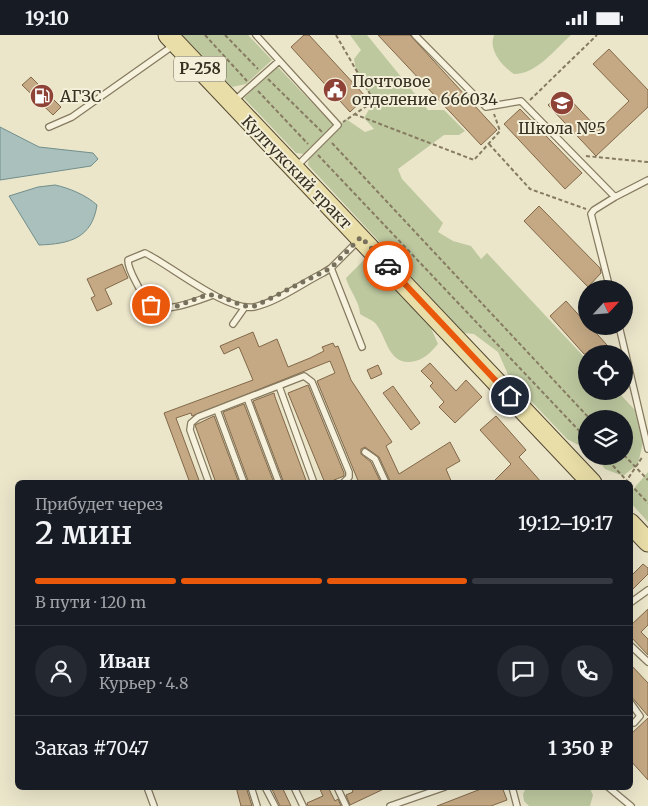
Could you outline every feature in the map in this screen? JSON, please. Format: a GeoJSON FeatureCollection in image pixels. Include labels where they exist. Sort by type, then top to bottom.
{"type":"FeatureCollection","features":[{"type":"Feature","properties":{"kind":"main road","name":"Култукский тракт"},"geometry":{"type":"LineString","coordinates":[[172,39],[589,480]]}},
{"type":"Feature","properties":{"kind":"main road"},"geometry":{"type":"LineString","coordinates":[[633,526],[648,542]]}},
{"type":"Feature","properties":{"kind":"lane"},"geometry":{"type":"LineString","coordinates":[[256,35],[338,125],[295,168]]}},
{"type":"Feature","properties":{"kind":"lane"},"geometry":{"type":"LineString","coordinates":[[415,35],[486,107],[520,101],[615,197]]}},
{"type":"Feature","properties":{"kind":"lane"},"geometry":{"type":"LineString","coordinates":[[49,127],[72,117],[172,39]]}},
{"type":"Feature","properties":{"kind":"lane"},"geometry":{"type":"LineString","coordinates":[[231,103],[279,61]]}},
{"type":"Feature","properties":{"kind":"lane"},"geometry":{"type":"LineString","coordinates":[[608,280],[593,212],[615,197],[648,180]]}},
{"type":"Feature","properties":{"kind":"lane"},"geometry":{"type":"LineString","coordinates":[[214,295],[179,305],[162,308],[154,307],[144,298],[128,260],[145,253],[214,295],[245,307],[265,303],[331,268],[361,237]]}},
{"type":"Feature","properties":{"kind":"lane"},"geometry":{"type":"LineString","coordinates":[[331,268],[362,347]]}},
{"type":"Feature","properties":{"kind":"lane"},"geometry":{"type":"LineString","coordinates":[[234,324],[245,307]]}},
{"type":"Feature","properties":{"kind":"lane"},"geometry":{"type":"LineString","coordinates":[[620,335],[648,449]]}},
{"type":"Feature","properties":{"kind":"lane"},"geometry":{"type":"LineString","coordinates":[[208,480],[190,426],[194,419],[304,376],[312,382],[349,472],[349,477],[346,480]]}},
{"type":"Feature","properties":{"kind":"lane"},"geometry":{"type":"LineString","coordinates":[[279,386],[313,480]]}},
{"type":"Feature","properties":{"kind":"lane"},"geometry":{"type":"LineString","coordinates":[[247,398],[279,480]]}},
{"type":"Feature","properties":{"kind":"lane"},"geometry":{"type":"LineString","coordinates":[[217,410],[243,480]]}},
{"type":"Feature","properties":{"kind":"lane"},"geometry":{"type":"LineString","coordinates":[[365,451],[375,459],[385,480]]}},
{"type":"Feature","properties":{"kind":"lane"},"geometry":{"type":"LineString","coordinates":[[633,601],[648,590]]}},
{"type":"Feature","properties":{"kind":"lane"},"geometry":{"type":"LineString","coordinates":[[633,648],[648,662]]}},
{"type":"Feature","properties":{"kind":"lane"},"geometry":{"type":"LineString","coordinates":[[633,706],[640,716],[633,722]]}},
{"type":"Feature","properties":{"kind":"lane"},"geometry":{"type":"LineString","coordinates":[[148,790],[154,806]]}},
{"type":"Feature","properties":{"kind":"lane"},"geometry":{"type":"LineString","coordinates":[[252,790],[257,806]]}},
{"type":"Feature","properties":{"kind":"lane"},"geometry":{"type":"LineString","coordinates":[[267,790],[275,806]]}},
{"type":"Feature","properties":{"kind":"lane"},"geometry":{"type":"LineString","coordinates":[[295,790],[303,806]]}},
{"type":"Feature","properties":{"kind":"lane"},"geometry":{"type":"LineString","coordinates":[[338,790],[346,806]]}},
{"type":"Feature","properties":{"kind":"lane"},"geometry":{"type":"LineString","coordinates":[[390,806],[437,790]]}},
{"type":"Feature","properties":{"kind":"lane"},"geometry":{"type":"LineString","coordinates":[[513,790],[517,806]]}},
{"type":"Feature","properties":{"kind":"lane"},"geometry":{"type":"LineString","coordinates":[[612,790],[631,806]]}},
{"type":"Feature","properties":{"kind":"path"},"geometry":{"type":"LineString","coordinates":[[205,35],[578,430]]}},
{"type":"Feature","properties":{"kind":"path"},"geometry":{"type":"LineString","coordinates":[[225,35],[327,137],[582,410]]}},
{"type":"Feature","properties":{"kind":"path"},"geometry":{"type":"LineString","coordinates":[[336,35],[374,101],[338,125]]}},
{"type":"Feature","properties":{"kind":"path"},"geometry":{"type":"LineString","coordinates":[[524,105],[597,35]]}},
{"type":"Feature","properties":{"kind":"path"},"geometry":{"type":"LineString","coordinates":[[354,114],[474,160],[500,131],[492,106]]}},
{"type":"Feature","properties":{"kind":"path"},"geometry":{"type":"LineString","coordinates":[[488,144],[530,189],[593,212]]}},
{"type":"Feature","properties":{"kind":"path"},"geometry":{"type":"LineString","coordinates":[[576,158],[582,155],[648,162]]}},
{"type":"Feature","properties":{"kind":"path"},"geometry":{"type":"LineString","coordinates":[[628,480],[644,455]]}},
{"type":"Feature","properties":{"kind":"path"},"geometry":{"type":"LineString","coordinates":[[612,465],[625,480]]}},
{"type":"Feature","properties":{"kind":"path"},"geometry":{"type":"LineString","coordinates":[[635,467],[648,480]]}},
{"type":"Feature","properties":{"kind":"path"},"geometry":{"type":"LineString","coordinates":[[633,488],[648,503]]}},
{"type":"Feature","properties":{"kind":"green space"},"geometry":{"type":"Polygon","coordinates":[[[182,35],[248,35],[272,60],[246,84],[232,87],[182,35]]]}},
{"type":"Feature","properties":{"kind":"green space"},"geometry":{"type":"Polygon","coordinates":[[[350,35],[367,35],[428,110],[444,110],[465,131],[459,135],[444,135],[398,169],[402,179],[443,223],[438,232],[453,241],[471,246],[481,259],[487,253],[578,350],[578,400],[626,400],[635,410],[643,442],[638,464],[623,476],[605,469],[602,465],[633,465],[633,410],[578,410],[578,445],[567,439],[510,379],[498,352],[474,334],[464,333],[308,165],[309,157],[346,119],[365,132],[374,129],[364,118],[374,101],[357,75],[354,59],[361,50],[350,35]]]}},
{"type":"Feature","properties":{"kind":"green space"},"geometry":{"type":"Polygon","coordinates":[[[494,35],[571,35],[538,66],[522,73],[514,74],[497,57],[493,46],[494,35]]]}},
{"type":"Feature","properties":{"kind":"green space"},"geometry":{"type":"Polygon","coordinates":[[[277,66],[334,126],[305,154],[296,153],[244,98],[277,66]]]}},
{"type":"Feature","properties":{"kind":"green space"},"geometry":{"type":"Polygon","coordinates":[[[366,258],[431,328],[438,344],[422,358],[410,362],[397,358],[392,354],[376,324],[360,314],[360,309],[346,278],[366,258]]]}},
{"type":"Feature","properties":{"kind":"green space"},"geometry":{"type":"Polygon","coordinates":[[[648,472],[648,522],[633,505],[633,490],[648,472]]]}},
{"type":"Feature","properties":{"kind":"green space"},"geometry":{"type":"Polygon","coordinates":[[[525,790],[590,790],[593,795],[590,806],[529,806],[524,801],[523,794],[525,790]]]}},
{"type":"Feature","properties":{"kind":"water"},"geometry":{"type":"Polygon","coordinates":[[[0,127],[39,147],[93,153],[98,159],[91,166],[0,180],[0,127]]]}},
{"type":"Feature","properties":{"kind":"water"},"geometry":{"type":"Polygon","coordinates":[[[55,185],[77,192],[97,205],[90,225],[78,237],[70,241],[39,245],[9,196],[38,187],[55,185]]]}},
{"type":"Feature","properties":{"kind":"building"},"geometry":{"type":"Polygon","coordinates":[[[304,35],[309,35],[366,97],[350,112],[291,47],[304,35]]]}},
{"type":"Feature","properties":{"kind":"building"},"geometry":{"type":"Polygon","coordinates":[[[378,35],[410,35],[497,130],[481,145],[378,35]]]}},
{"type":"Feature","properties":{"kind":"building","name":"Школа №5"},"geometry":{"type":"Polygon","coordinates":[[[609,49],[648,90],[648,107],[596,156],[548,105],[562,91],[599,130],[629,101],[593,64],[609,49]]]}},
{"type":"Feature","properties":{"kind":"building","name":"АГЗС"},"geometry":{"type":"Polygon","coordinates":[[[31,77],[61,107],[53,115],[22,85],[31,77]]]}},
{"type":"Feature","properties":{"kind":"building"},"geometry":{"type":"Polygon","coordinates":[[[520,109],[582,173],[565,189],[504,124],[520,109]]]}},
{"type":"Feature","properties":{"kind":"building"},"geometry":{"type":"Polygon","coordinates":[[[539,206],[600,268],[601,273],[594,280],[581,280],[524,221],[539,206]]]}},
{"type":"Feature","properties":{"kind":"building"},"geometry":{"type":"Polygon","coordinates":[[[122,264],[128,278],[105,289],[112,304],[97,311],[91,298],[95,296],[87,279],[122,264]]]}},
{"type":"Feature","properties":{"kind":"building"},"geometry":{"type":"Polygon","coordinates":[[[566,301],[578,314],[578,335],[598,335],[607,345],[578,345],[578,347],[550,316],[566,301]]]}},
{"type":"Feature","properties":{"kind":"building"},"geometry":{"type":"Polygon","coordinates":[[[253,332],[259,347],[277,339],[288,367],[324,351],[322,347],[333,343],[335,347],[338,346],[351,380],[392,442],[386,446],[399,474],[450,442],[460,461],[446,469],[451,480],[390,480],[379,457],[365,447],[361,449],[361,454],[371,462],[380,480],[358,480],[317,381],[335,373],[330,361],[192,416],[191,413],[176,418],[199,480],[189,480],[164,413],[253,380],[239,347],[224,354],[220,346],[253,332]]]}},
{"type":"Feature","properties":{"kind":"building"},"geometry":{"type":"Polygon","coordinates":[[[430,363],[456,391],[466,380],[482,397],[455,423],[439,407],[444,402],[430,386],[433,383],[421,371],[430,363]]]}},
{"type":"Feature","properties":{"kind":"building"},"geometry":{"type":"Polygon","coordinates":[[[378,365],[382,374],[371,379],[367,370],[378,365]]]}},
{"type":"Feature","properties":{"kind":"building"},"geometry":{"type":"Polygon","coordinates":[[[308,385],[344,476],[334,480],[324,480],[288,393],[308,385]]]}},
{"type":"Feature","properties":{"kind":"building"},"geometry":{"type":"Polygon","coordinates":[[[393,386],[420,423],[411,430],[383,393],[393,386]]]}},
{"type":"Feature","properties":{"kind":"building"},"geometry":{"type":"Polygon","coordinates":[[[274,393],[306,480],[283,480],[253,401],[274,393]]]}},
{"type":"Feature","properties":{"kind":"building"},"geometry":{"type":"Polygon","coordinates":[[[244,404],[273,480],[248,480],[223,412],[244,404]]]}},
{"type":"Feature","properties":{"kind":"building"},"geometry":{"type":"Polygon","coordinates":[[[214,416],[238,480],[215,480],[195,425],[214,416]]]}},
{"type":"Feature","properties":{"kind":"building"},"geometry":{"type":"Polygon","coordinates":[[[496,416],[526,450],[519,457],[539,480],[495,480],[511,464],[480,430],[496,416]]]}},
{"type":"Feature","properties":{"kind":"building"},"geometry":{"type":"Polygon","coordinates":[[[643,564],[648,568],[648,574],[633,589],[633,574],[643,564]]]}},
{"type":"Feature","properties":{"kind":"building"},"geometry":{"type":"Polygon","coordinates":[[[648,609],[648,625],[641,632],[648,639],[648,655],[633,639],[633,623],[648,609]]]}},
{"type":"Feature","properties":{"kind":"building"},"geometry":{"type":"Polygon","coordinates":[[[633,667],[648,683],[648,716],[633,698],[633,667]]]}},
{"type":"Feature","properties":{"kind":"building"},"geometry":{"type":"Polygon","coordinates":[[[648,718],[648,780],[633,763],[633,732],[648,718]]]}},
{"type":"Feature","properties":{"kind":"building"},"geometry":{"type":"Polygon","coordinates":[[[237,790],[247,790],[252,806],[241,806],[237,790]]]}},
{"type":"Feature","properties":{"kind":"building"},"geometry":{"type":"Polygon","coordinates":[[[272,790],[283,790],[291,806],[280,806],[272,790]]]}},
{"type":"Feature","properties":{"kind":"building"},"geometry":{"type":"Polygon","coordinates":[[[320,790],[330,790],[335,801],[338,799],[341,806],[308,806],[307,803],[323,796],[320,790]]]}},
{"type":"Feature","properties":{"kind":"building"},"geometry":{"type":"Polygon","coordinates":[[[352,790],[382,790],[350,805],[346,795],[353,792],[352,790]]]}},
{"type":"Feature","properties":{"kind":"building"},"geometry":{"type":"Polygon","coordinates":[[[478,790],[503,790],[507,800],[491,806],[437,806],[478,790]]]}},
{"type":"Feature","properties":{"kind":"way so far"},"geometry":{"type":"LineString","coordinates":[[151,305],[164,308],[214,295],[245,307],[265,303],[331,268],[361,237],[388,266]]}},
{"type":"Feature","properties":{"kind":"place","name":"Почтовое отделение 666034"},"geometry":{"type":"Point","coordinates":[335,90]}},
{"type":"Feature","properties":{"kind":"place","name":"АГЗС"},"geometry":{"type":"Point","coordinates":[42,96]}},
{"type":"Feature","properties":{"kind":"place","name":"Школа №5"},"geometry":{"type":"Point","coordinates":[562,103]}},
{"type":"Feature","properties":{"kind":"route"},"geometry":{"type":"LineString","coordinates":[[388,266],[510,396]]}}]}
